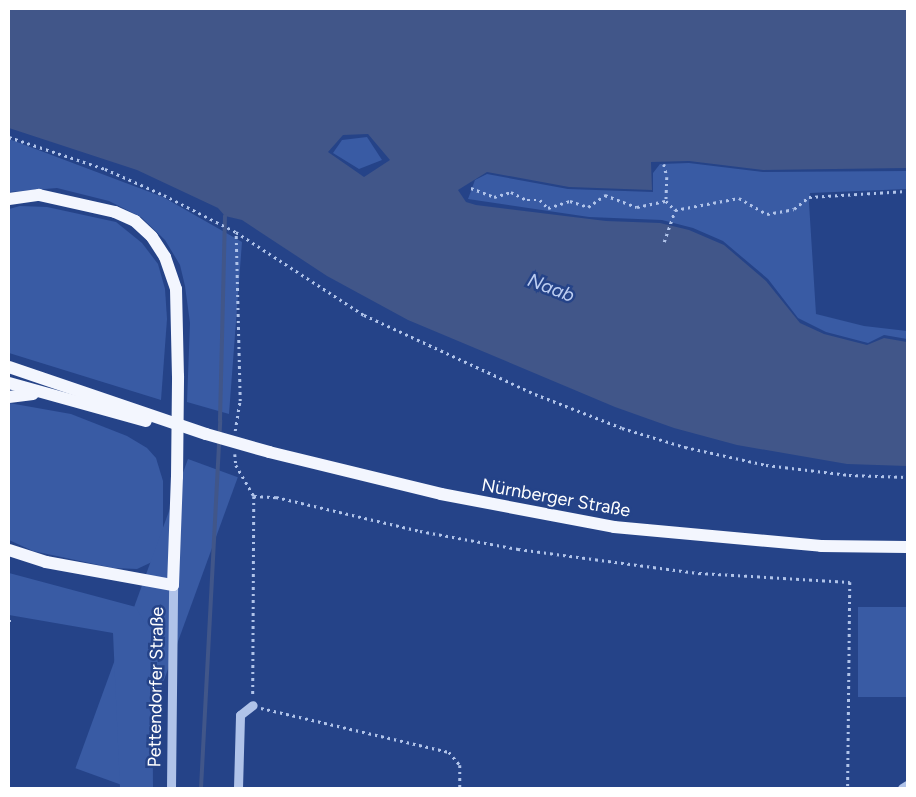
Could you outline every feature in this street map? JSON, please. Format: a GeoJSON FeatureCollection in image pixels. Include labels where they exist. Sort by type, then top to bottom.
{"type":"FeatureCollection","features":[{"type":"Feature","properties":{"kind":"main road"},"geometry":{"type":"LineString","coordinates":[[9,199],[39,195],[70,200],[115,212],[135,221],[152,238],[165,257],[176,289],[178,376],[173,585],[46,562],[9,550]]}},
{"type":"Feature","properties":{"kind":"main road"},"geometry":{"type":"LineString","coordinates":[[9,360],[68,386]]}},
{"type":"Feature","properties":{"kind":"main road"},"geometry":{"type":"LineString","coordinates":[[9,367],[206,434]]}},
{"type":"Feature","properties":{"kind":"main road"},"geometry":{"type":"LineString","coordinates":[[9,383],[47,395],[206,434]]}},
{"type":"Feature","properties":{"kind":"main road"},"geometry":{"type":"LineString","coordinates":[[9,397],[47,395]]}},
{"type":"Feature","properties":{"kind":"main road","name":"Nürnberger Straße"},"geometry":{"type":"LineString","coordinates":[[206,434],[269,452],[460,498],[614,528],[821,546],[907,548]]}},
{"type":"Feature","properties":{"kind":"street","name":"Pettendorfer Straße"},"geometry":{"type":"LineString","coordinates":[[171,788],[173,585]]}},
{"type":"Feature","properties":{"kind":"street"},"geometry":{"type":"LineString","coordinates":[[238,788],[240,715],[253,705]]}},
{"type":"Feature","properties":{"kind":"street"},"geometry":{"type":"LineString","coordinates":[[902,788],[907,785]]}},
{"type":"Feature","properties":{"kind":"path"},"geometry":{"type":"LineString","coordinates":[[9,137],[112,172],[236,232],[364,315],[490,374],[622,428],[685,448],[766,465],[849,475],[907,477]]}},
{"type":"Feature","properties":{"kind":"path"},"geometry":{"type":"LineString","coordinates":[[664,164],[666,201],[675,210]]}},
{"type":"Feature","properties":{"kind":"path"},"geometry":{"type":"LineString","coordinates":[[471,188],[494,197],[511,192],[527,200],[540,200],[548,208],[570,201],[588,207],[605,195],[637,207],[666,201]]}},
{"type":"Feature","properties":{"kind":"path"},"geometry":{"type":"LineString","coordinates":[[675,210],[739,198],[768,214],[794,209],[809,197],[907,191]]}},
{"type":"Feature","properties":{"kind":"path"},"geometry":{"type":"LineString","coordinates":[[664,242],[675,210]]}},
{"type":"Feature","properties":{"kind":"path"},"geometry":{"type":"LineString","coordinates":[[235,438],[234,420],[240,401],[236,232]]}},
{"type":"Feature","properties":{"kind":"path"},"geometry":{"type":"LineString","coordinates":[[235,447],[236,465],[254,496],[253,705],[449,752],[460,765],[460,788]]}},
{"type":"Feature","properties":{"kind":"path"},"geometry":{"type":"LineString","coordinates":[[254,496],[276,497],[420,531],[527,550],[699,573],[850,582],[848,788]]}},
{"type":"Feature","properties":{"kind":"shaded area"},"geometry":{"type":"Polygon","coordinates":[[[367,137],[382,160],[359,169],[333,153],[342,140],[367,137]]]}},
{"type":"Feature","properties":{"kind":"shaded area"},"geometry":{"type":"Polygon","coordinates":[[[9,139],[163,197],[242,242],[229,414],[187,402],[190,323],[185,286],[180,265],[165,240],[141,217],[109,201],[57,188],[9,192],[9,139]]]}},
{"type":"Feature","properties":{"kind":"shaded area"},"geometry":{"type":"Polygon","coordinates":[[[689,163],[763,172],[907,171],[907,189],[810,193],[809,203],[816,314],[864,326],[907,331],[907,339],[884,335],[868,343],[826,332],[798,318],[768,279],[723,241],[693,228],[662,220],[589,217],[468,199],[475,180],[487,174],[568,189],[653,192],[653,173],[660,164],[689,163]]]}},
{"type":"Feature","properties":{"kind":"shaded area"},"geometry":{"type":"Polygon","coordinates":[[[20,206],[47,207],[116,222],[142,243],[158,264],[165,289],[167,319],[161,400],[9,353],[9,209],[20,206]]]}},
{"type":"Feature","properties":{"kind":"shaded area"},"geometry":{"type":"Polygon","coordinates":[[[9,403],[71,414],[127,436],[147,448],[156,458],[163,481],[163,545],[152,562],[137,569],[113,568],[33,551],[9,540],[9,403]]]}},
{"type":"Feature","properties":{"kind":"shaded area"},"geometry":{"type":"Polygon","coordinates":[[[188,459],[238,477],[125,786],[75,768],[188,459]]]}},
{"type":"Feature","properties":{"kind":"shaded area"},"geometry":{"type":"Polygon","coordinates":[[[9,573],[136,607],[152,637],[153,788],[120,788],[113,633],[9,615],[9,573]]]}},
{"type":"Feature","properties":{"kind":"shaded area"},"geometry":{"type":"Polygon","coordinates":[[[858,607],[907,607],[907,697],[858,697],[858,607]]]}},
{"type":"Feature","properties":{"kind":"water","name":"Naab"},"geometry":{"type":"Polygon","coordinates":[[[9,9],[907,9],[907,168],[763,170],[689,161],[651,162],[652,190],[569,187],[487,172],[458,190],[466,202],[476,205],[606,221],[660,223],[689,230],[724,245],[766,281],[800,323],[824,334],[867,345],[884,338],[907,342],[907,466],[847,464],[737,445],[674,428],[615,407],[408,320],[327,276],[242,220],[225,216],[218,208],[137,170],[9,128],[9,9]],[[368,134],[343,135],[328,152],[364,177],[390,160],[368,134]]]}},
{"type":"Feature","properties":{"kind":"waterway"},"geometry":{"type":"LineString","coordinates":[[201,788],[220,420],[225,216]]}}]}
